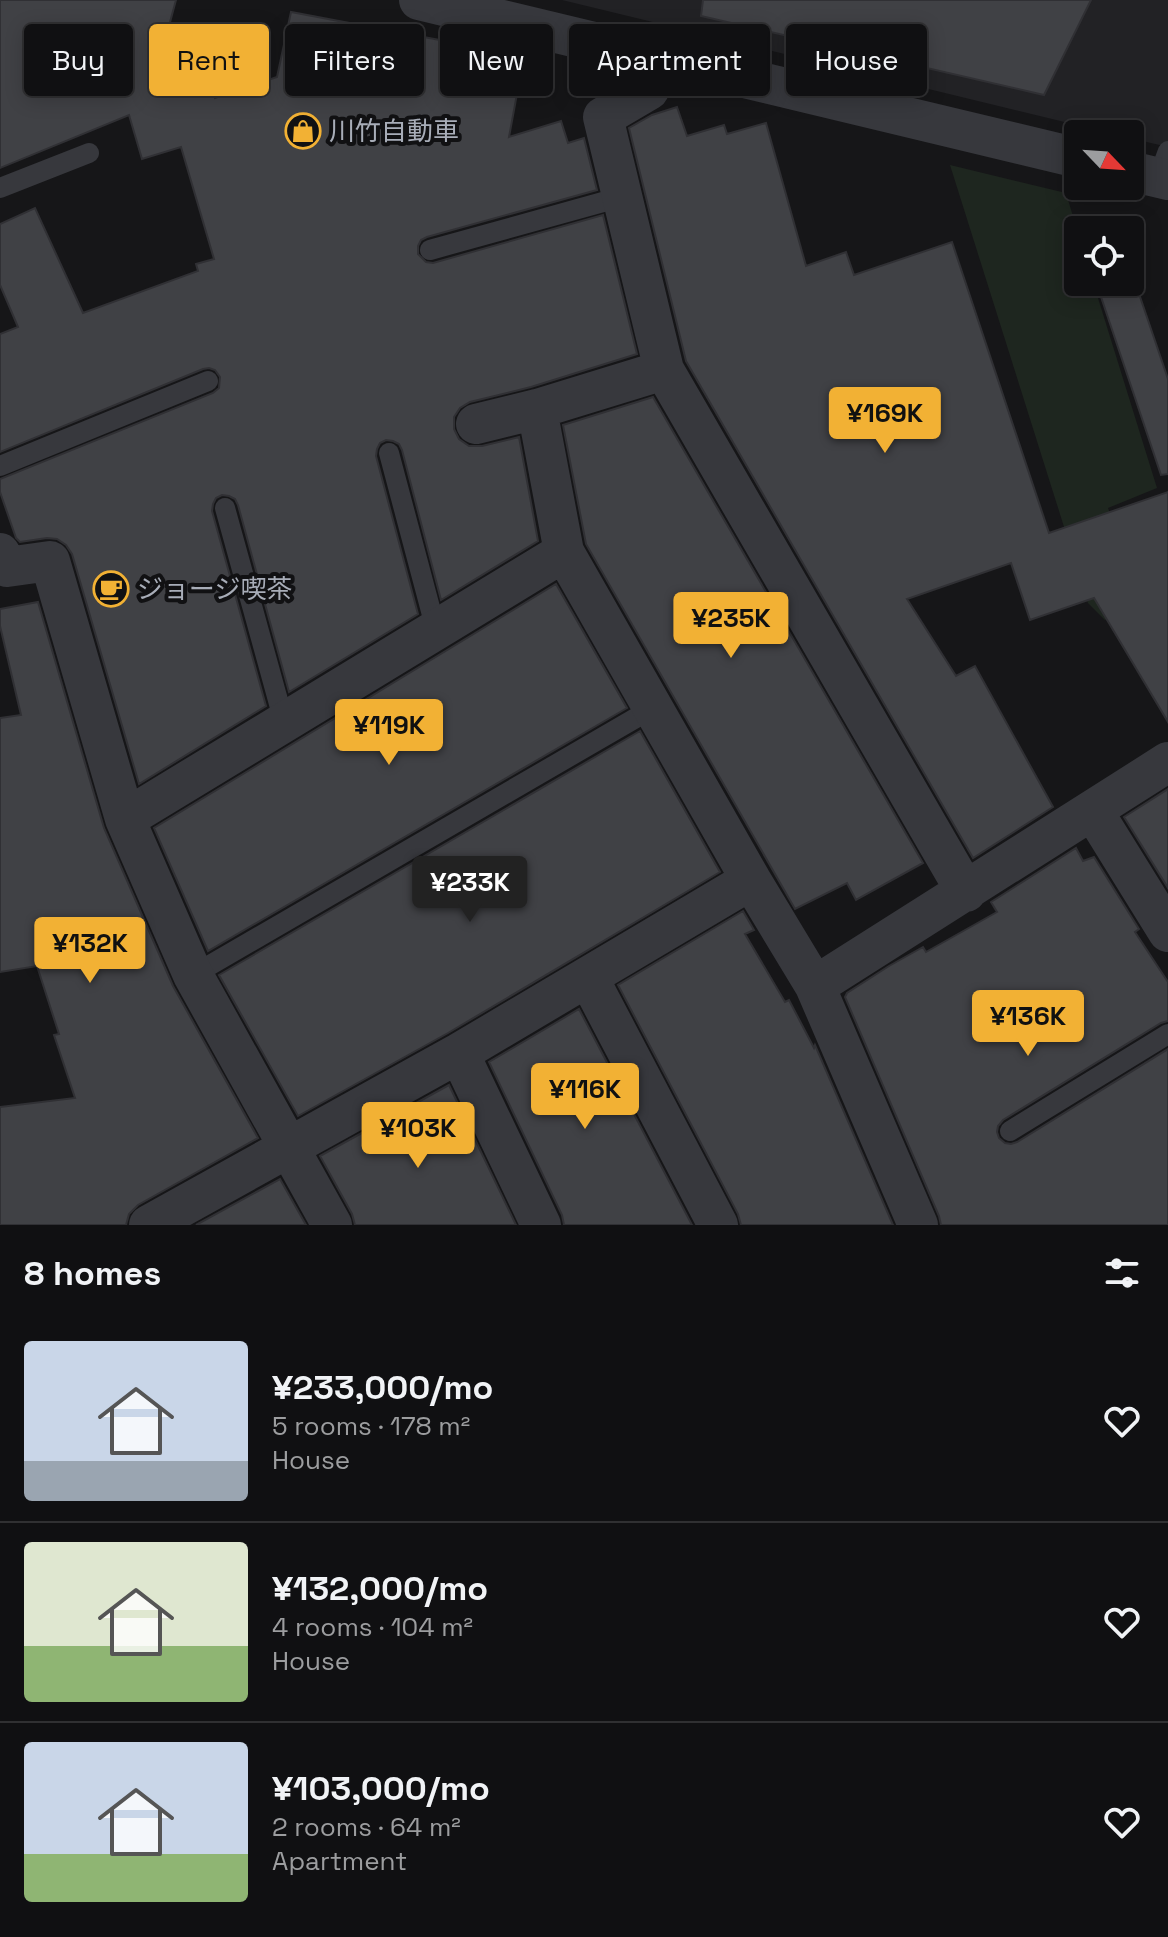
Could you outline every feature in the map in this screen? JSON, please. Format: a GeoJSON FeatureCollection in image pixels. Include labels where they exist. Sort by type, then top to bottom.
{"type":"FeatureCollection","features":[{"type":"Feature","properties":{"kind":"street"},"geometry":{"type":"LineString","coordinates":[[419,0],[569,35]]}},
{"type":"Feature","properties":{"kind":"street"},"geometry":{"type":"LineString","coordinates":[[770,83],[1064,155]]}},
{"type":"Feature","properties":{"kind":"street"},"geometry":{"type":"LineString","coordinates":[[639,96],[603,117],[664,370],[966,892]]}},
{"type":"Feature","properties":{"kind":"street"},"geometry":{"type":"LineString","coordinates":[[476,424],[537,409],[664,370]]}},
{"type":"Feature","properties":{"kind":"street"},"geometry":{"type":"LineString","coordinates":[[537,409],[564,552],[815,986],[918,1225]]}},
{"type":"Feature","properties":{"kind":"street"},"geometry":{"type":"LineString","coordinates":[[125,819],[564,552]]}},
{"type":"Feature","properties":{"kind":"street"},"geometry":{"type":"LineString","coordinates":[[2,563],[50,561],[125,819],[193,975],[332,1225]]}},
{"type":"Feature","properties":{"kind":"street"},"geometry":{"type":"LineString","coordinates":[[815,986],[1168,762]]}},
{"type":"Feature","properties":{"kind":"street"},"geometry":{"type":"LineString","coordinates":[[1093,811],[1168,932]]}},
{"type":"Feature","properties":{"kind":"street"},"geometry":{"type":"LineString","coordinates":[[149,1225],[459,1053],[751,880]]}},
{"type":"Feature","properties":{"kind":"street"},"geometry":{"type":"LineString","coordinates":[[588,977],[718,1225]]}},
{"type":"Feature","properties":{"kind":"street"},"geometry":{"type":"LineString","coordinates":[[459,1053],[541,1225]]}},
{"type":"Feature","properties":{"kind":"lane"},"geometry":{"type":"LineString","coordinates":[[0,188],[89,153]]}},
{"type":"Feature","properties":{"kind":"lane"},"geometry":{"type":"LineString","coordinates":[[430,250],[621,197]]}},
{"type":"Feature","properties":{"kind":"lane"},"geometry":{"type":"LineString","coordinates":[[0,466],[208,381]]}},
{"type":"Feature","properties":{"kind":"lane"},"geometry":{"type":"LineString","coordinates":[[389,453],[436,630]]}},
{"type":"Feature","properties":{"kind":"lane"},"geometry":{"type":"LineString","coordinates":[[225,508],[284,722]]}},
{"type":"Feature","properties":{"kind":"lane"},"geometry":{"type":"LineString","coordinates":[[193,975],[653,708]]}},
{"type":"Feature","properties":{"kind":"lane"},"geometry":{"type":"LineString","coordinates":[[1010,1131],[1168,1034]]}},
{"type":"Feature","properties":{"kind":"shaded area"},"geometry":{"type":"Polygon","coordinates":[[[562,0],[1168,0],[1168,147],[1144,141],[1144,120],[1064,122],[927,89],[927,24],[786,24],[786,54],[770,50],[770,24],[661,24],[562,0]]]}},
{"type":"Feature","properties":{"kind":"shaded area"},"geometry":{"type":"Polygon","coordinates":[[[950,165],[1064,193],[1064,200],[1068,200],[1073,216],[1064,216],[1064,296],[1097,296],[1157,488],[1108,508],[1141,601],[1105,620],[1088,603],[950,165]]]}},
{"type":"Feature","properties":{"kind":"building"},"geometry":{"type":"Polygon","coordinates":[[[0,0],[176,0],[170,24],[149,24],[149,96],[269,96],[269,80],[277,77],[285,40],[285,96],[424,96],[424,37],[440,40],[440,96],[517,96],[509,137],[561,121],[568,143],[584,138],[597,190],[427,237],[421,240],[418,254],[426,262],[433,263],[603,215],[637,354],[531,387],[470,402],[460,408],[454,417],[454,429],[459,439],[469,446],[519,437],[538,541],[441,600],[402,450],[393,441],[380,443],[376,456],[418,614],[289,692],[238,505],[229,496],[216,498],[212,511],[266,706],[139,784],[72,554],[57,539],[20,542],[16,538],[0,492],[0,479],[213,393],[219,388],[220,377],[215,370],[203,369],[0,452],[0,334],[18,327],[0,285],[0,224],[35,208],[83,313],[198,271],[196,264],[214,259],[181,147],[142,159],[129,115],[0,168],[0,0]]]}},
{"type":"Feature","properties":{"kind":"building"},"geometry":{"type":"Polygon","coordinates":[[[703,0],[1091,0],[1044,95],[927,68],[927,24],[786,24],[786,36],[770,32],[770,24],[736,24],[701,16],[703,0]]]}},
{"type":"Feature","properties":{"kind":"building"},"geometry":{"type":"Polygon","coordinates":[[[291,12],[355,24],[288,24],[291,12]]]}},
{"type":"Feature","properties":{"kind":"building"},"geometry":{"type":"Polygon","coordinates":[[[677,107],[687,136],[724,125],[727,134],[766,123],[806,266],[846,252],[854,275],[952,242],[1049,533],[1168,492],[1168,722],[1094,598],[1030,620],[1011,563],[907,599],[956,676],[975,666],[1053,807],[973,858],[686,361],[629,128],[652,115],[677,107]]]}},
{"type":"Feature","properties":{"kind":"building"},"geometry":{"type":"Polygon","coordinates":[[[1101,296],[1140,296],[1168,379],[1168,474],[1161,475],[1101,296]]]}},
{"type":"Feature","properties":{"kind":"building"},"geometry":{"type":"Polygon","coordinates":[[[653,397],[923,863],[856,900],[847,883],[795,909],[586,544],[563,425],[653,397]]]}},
{"type":"Feature","properties":{"kind":"building"},"geometry":{"type":"Polygon","coordinates":[[[556,584],[627,708],[208,951],[154,828],[556,584]]]}},
{"type":"Feature","properties":{"kind":"building"},"geometry":{"type":"Polygon","coordinates":[[[38,602],[104,828],[173,986],[258,1138],[138,1205],[129,1214],[126,1225],[0,1225],[0,1107],[75,1098],[54,1035],[59,1034],[37,966],[0,972],[0,718],[21,715],[0,626],[0,609],[38,602]]]}},
{"type":"Feature","properties":{"kind":"building"},"geometry":{"type":"Polygon","coordinates":[[[640,731],[720,872],[448,1033],[298,1116],[219,975],[640,731]]]}},
{"type":"Feature","properties":{"kind":"building"},"geometry":{"type":"Polygon","coordinates":[[[1168,789],[1168,888],[1124,817],[1168,789]]]}},
{"type":"Feature","properties":{"kind":"building"},"geometry":{"type":"Polygon","coordinates":[[[1076,848],[1083,861],[1094,857],[1139,929],[1135,932],[1168,982],[1168,1021],[1003,1120],[997,1132],[1005,1143],[1017,1142],[1168,1049],[1168,1225],[941,1225],[845,997],[889,966],[923,947],[926,952],[997,912],[991,902],[1076,848]]]}},
{"type":"Feature","properties":{"kind":"building"},"geometry":{"type":"Polygon","coordinates":[[[743,911],[754,930],[745,934],[785,1002],[789,1000],[814,1048],[815,1045],[893,1225],[741,1225],[618,985],[743,911]]]}},
{"type":"Feature","properties":{"kind":"building"},"geometry":{"type":"Polygon","coordinates":[[[579,1009],[692,1225],[564,1225],[489,1062],[579,1009]]]}},
{"type":"Feature","properties":{"kind":"building"},"geometry":{"type":"Polygon","coordinates":[[[449,1085],[516,1225],[355,1225],[320,1156],[449,1085]]]}},
{"type":"Feature","properties":{"kind":"building"},"geometry":{"type":"Polygon","coordinates":[[[280,1179],[306,1225],[196,1225],[280,1179]]]}},
{"type":"Feature","properties":{"kind":"place","name":"川竹自動車"},"geometry":{"type":"Point","coordinates":[303,131]}},
{"type":"Feature","properties":{"kind":"place","name":"ジョージ喫茶"},"geometry":{"type":"Point","coordinates":[111,589]}}]}
